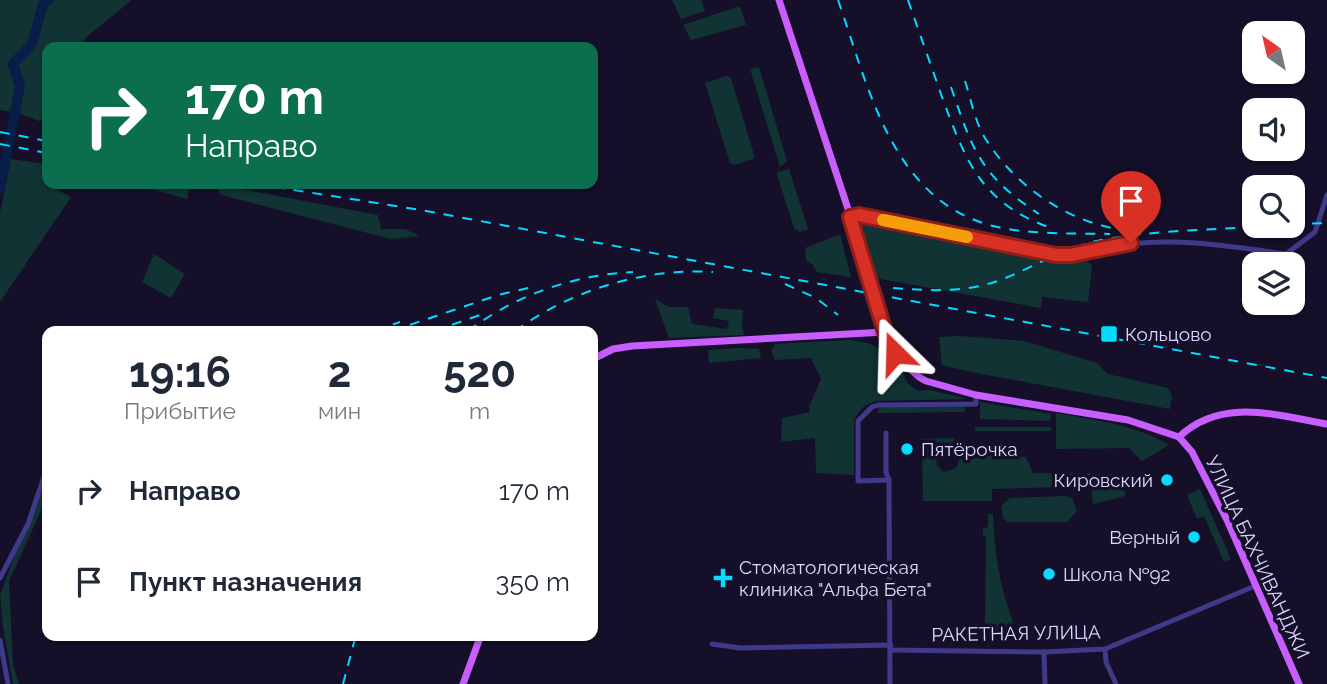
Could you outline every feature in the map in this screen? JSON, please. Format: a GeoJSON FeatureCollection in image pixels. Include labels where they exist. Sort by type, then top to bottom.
{"type":"FeatureCollection","features":[{"type":"Feature","properties":{"kind":"main road"},"geometry":{"type":"LineString","coordinates":[[779,0],[885,332],[901,361],[919,377],[976,395],[1128,419],[1179,437],[1200,420],[1227,413],[1256,412],[1327,424]]}},
{"type":"Feature","properties":{"kind":"main road"},"geometry":{"type":"LineString","coordinates":[[598,356],[613,349],[632,345],[885,332]]}},
{"type":"Feature","properties":{"kind":"main road","name":"УЛИЦА БАХЧИВАНДЖИ"},"geometry":{"type":"LineString","coordinates":[[1179,437],[1192,452],[1208,481],[1299,684]]}},
{"type":"Feature","properties":{"kind":"main road"},"geometry":{"type":"LineString","coordinates":[[463,684],[479,641]]}},
{"type":"Feature","properties":{"kind":"street"},"geometry":{"type":"LineString","coordinates":[[850,217],[859,215],[1056,255],[1071,255],[1131,243],[1188,243],[1286,254],[1315,232],[1327,195]]}},
{"type":"Feature","properties":{"kind":"street"},"geometry":{"type":"LineString","coordinates":[[889,480],[858,481],[858,421],[862,415],[878,405],[976,404],[976,395]]}},
{"type":"Feature","properties":{"kind":"street"},"geometry":{"type":"LineString","coordinates":[[886,433],[886,472],[889,480],[890,684]]}},
{"type":"Feature","properties":{"kind":"street"},"geometry":{"type":"LineString","coordinates":[[0,578],[28,524],[42,483]]}},
{"type":"Feature","properties":{"kind":"street","name":"РАКЕТНАЯ УЛИЦА"},"geometry":{"type":"LineString","coordinates":[[712,644],[740,648],[891,647],[1044,652],[1105,649],[1255,586]]}},
{"type":"Feature","properties":{"kind":"street"},"geometry":{"type":"LineString","coordinates":[[0,640],[8,684]]}},
{"type":"Feature","properties":{"kind":"street"},"geometry":{"type":"LineString","coordinates":[[1105,649],[1106,662],[1116,684]]}},
{"type":"Feature","properties":{"kind":"street"},"geometry":{"type":"LineString","coordinates":[[1044,652],[1045,684]]}},
{"type":"Feature","properties":{"kind":"green space"},"geometry":{"type":"Polygon","coordinates":[[[0,0],[132,0],[83,42],[42,42],[42,120],[39,121],[0,110],[0,0]]]}},
{"type":"Feature","properties":{"kind":"green space"},"geometry":{"type":"Polygon","coordinates":[[[672,0],[701,0],[705,11],[681,19],[672,0]]]}},
{"type":"Feature","properties":{"kind":"green space"},"geometry":{"type":"Polygon","coordinates":[[[740,6],[746,25],[691,40],[683,25],[740,6]]]}},
{"type":"Feature","properties":{"kind":"green space"},"geometry":{"type":"Polygon","coordinates":[[[759,67],[787,161],[780,167],[750,69],[759,67]]]}},
{"type":"Feature","properties":{"kind":"green space"},"geometry":{"type":"Polygon","coordinates":[[[726,76],[731,78],[755,158],[735,165],[730,163],[705,83],[726,76]]]}},
{"type":"Feature","properties":{"kind":"green space"},"geometry":{"type":"Polygon","coordinates":[[[11,159],[42,163],[42,189],[56,189],[71,197],[0,302],[0,212],[11,159]]]}},
{"type":"Feature","properties":{"kind":"green space"},"geometry":{"type":"Polygon","coordinates":[[[789,169],[808,229],[800,232],[794,228],[777,175],[778,172],[789,169]]]}},
{"type":"Feature","properties":{"kind":"green space"},"geometry":{"type":"Polygon","coordinates":[[[152,189],[189,189],[187,199],[152,189]]]}},
{"type":"Feature","properties":{"kind":"green space"},"geometry":{"type":"Polygon","coordinates":[[[218,189],[241,189],[378,215],[381,229],[405,229],[420,236],[391,239],[221,195],[218,189]]]}},
{"type":"Feature","properties":{"kind":"green space"},"geometry":{"type":"Polygon","coordinates":[[[867,221],[1068,260],[1084,257],[1092,266],[1088,302],[1042,297],[1041,308],[875,278],[859,232],[860,224],[867,221]]]}},
{"type":"Feature","properties":{"kind":"green space"},"geometry":{"type":"Polygon","coordinates":[[[840,234],[851,277],[817,272],[806,260],[805,248],[840,234]]]}},
{"type":"Feature","properties":{"kind":"green space"},"geometry":{"type":"Polygon","coordinates":[[[154,254],[185,274],[171,298],[142,282],[154,254]]]}},
{"type":"Feature","properties":{"kind":"green space"},"geometry":{"type":"Polygon","coordinates":[[[655,299],[669,307],[688,307],[692,324],[727,329],[729,321],[713,318],[715,308],[743,310],[744,335],[669,338],[655,299]]]}},
{"type":"Feature","properties":{"kind":"green space"},"geometry":{"type":"Polygon","coordinates":[[[939,337],[1024,341],[1097,363],[1108,374],[1168,388],[1172,396],[1170,409],[942,365],[939,337]]]}},
{"type":"Feature","properties":{"kind":"green space"},"geometry":{"type":"Polygon","coordinates":[[[850,340],[882,349],[903,372],[907,383],[918,391],[930,390],[968,399],[875,401],[863,407],[854,419],[854,475],[816,473],[815,438],[781,442],[782,418],[810,412],[809,407],[821,379],[811,358],[775,360],[771,350],[775,344],[850,340]]]}},
{"type":"Feature","properties":{"kind":"green space"},"geometry":{"type":"Polygon","coordinates":[[[759,349],[761,358],[709,363],[708,350],[759,349]]]}},
{"type":"Feature","properties":{"kind":"green space"},"geometry":{"type":"Polygon","coordinates":[[[980,402],[1051,414],[1050,421],[980,419],[980,402]]]}},
{"type":"Feature","properties":{"kind":"green space"},"geometry":{"type":"Polygon","coordinates":[[[965,405],[965,412],[878,413],[879,406],[965,405]]]}},
{"type":"Feature","properties":{"kind":"green space"},"geometry":{"type":"Polygon","coordinates":[[[1056,413],[1128,427],[1169,445],[1142,461],[1129,448],[1056,449],[1056,413]]]}},
{"type":"Feature","properties":{"kind":"green space"},"geometry":{"type":"Polygon","coordinates":[[[975,427],[1051,427],[1051,431],[975,431],[975,427]]]}},
{"type":"Feature","properties":{"kind":"green space"},"geometry":{"type":"Polygon","coordinates":[[[954,438],[954,447],[945,447],[936,455],[937,466],[944,472],[956,468],[961,455],[1026,457],[1033,473],[1116,474],[1126,494],[1093,504],[1091,486],[992,489],[992,501],[923,501],[922,439],[954,438]]]}},
{"type":"Feature","properties":{"kind":"green space"},"geometry":{"type":"Polygon","coordinates":[[[42,482],[42,509],[9,581],[13,664],[19,684],[13,684],[0,595],[42,482]]]}},
{"type":"Feature","properties":{"kind":"green space"},"geometry":{"type":"Polygon","coordinates":[[[1200,489],[1231,559],[1224,562],[1204,516],[1197,519],[1187,495],[1200,489]]]}},
{"type":"Feature","properties":{"kind":"green space"},"geometry":{"type":"Polygon","coordinates":[[[1010,498],[1072,498],[1077,511],[1067,522],[1008,522],[1003,518],[1001,506],[1010,498]]]}},
{"type":"Feature","properties":{"kind":"green space"},"geometry":{"type":"Polygon","coordinates":[[[988,514],[993,514],[1000,576],[1018,636],[994,635],[985,629],[986,536],[983,536],[983,528],[988,527],[988,514]]]}},
{"type":"Feature","properties":{"kind":"waterway"},"geometry":{"type":"LineString","coordinates":[[0,188],[20,86],[13,64],[32,44],[43,4],[49,0]]}},
{"type":"Feature","properties":{"kind":"railway"},"geometry":{"type":"LineString","coordinates":[[838,0],[873,102],[907,165],[930,192],[958,212],[993,226],[1036,232],[1110,234]]}},
{"type":"Feature","properties":{"kind":"railway"},"geometry":{"type":"LineString","coordinates":[[908,0],[959,141],[979,177],[992,193],[1008,206],[1051,228]]}},
{"type":"Feature","properties":{"kind":"railway"},"geometry":{"type":"LineString","coordinates":[[965,81],[982,132],[1009,170],[1056,207],[1074,216],[1112,228]]}},
{"type":"Feature","properties":{"kind":"railway"},"geometry":{"type":"LineString","coordinates":[[951,87],[981,160],[1003,187],[1039,214]]}},
{"type":"Feature","properties":{"kind":"railway"},"geometry":{"type":"LineString","coordinates":[[0,132],[42,140]]}},
{"type":"Feature","properties":{"kind":"railway"},"geometry":{"type":"LineString","coordinates":[[0,144],[42,152]]}},
{"type":"Feature","properties":{"kind":"railway"},"geometry":{"type":"LineString","coordinates":[[288,189],[421,210],[1327,378]]}},
{"type":"Feature","properties":{"kind":"railway"},"geometry":{"type":"LineString","coordinates":[[1305,224],[1327,223]]}},
{"type":"Feature","properties":{"kind":"railway"},"geometry":{"type":"LineString","coordinates":[[893,288],[935,290],[976,287],[1003,279],[1092,242],[1157,233],[1242,228]]}},
{"type":"Feature","properties":{"kind":"railway"},"geometry":{"type":"LineString","coordinates":[[475,326],[525,297],[546,289],[589,277],[633,272]]}},
{"type":"Feature","properties":{"kind":"railway"},"geometry":{"type":"LineString","coordinates":[[523,326],[560,304],[609,285],[661,274],[713,272]]}},
{"type":"Feature","properties":{"kind":"railway"},"geometry":{"type":"LineString","coordinates":[[785,284],[816,298],[838,315]]}},
{"type":"Feature","properties":{"kind":"railway"},"geometry":{"type":"LineString","coordinates":[[407,326],[498,295],[533,287]]}},
{"type":"Feature","properties":{"kind":"railway"},"geometry":{"type":"LineString","coordinates":[[448,326],[483,314]]}},
{"type":"Feature","properties":{"kind":"railway"},"geometry":{"type":"LineString","coordinates":[[389,326],[400,322]]}},
{"type":"Feature","properties":{"kind":"railway"},"geometry":{"type":"LineString","coordinates":[[343,684],[354,641]]}},
{"type":"Feature","properties":{"kind":"slow traffic"},"geometry":{"type":"LineString","coordinates":[[883,220],[967,237]]}},
{"type":"Feature","properties":{"kind":"place","name":"Кольцово"},"geometry":{"type":"Point","coordinates":[1109,334]}},
{"type":"Feature","properties":{"kind":"place","name":"Пятёрочка"},"geometry":{"type":"Point","coordinates":[907,449]}},
{"type":"Feature","properties":{"kind":"place","name":"Кировский"},"geometry":{"type":"Point","coordinates":[1167,480]}},
{"type":"Feature","properties":{"kind":"place","name":"Верный"},"geometry":{"type":"Point","coordinates":[1194,537]}},
{"type":"Feature","properties":{"kind":"place","name":"Школа №92"},"geometry":{"type":"Point","coordinates":[1049,574]}},
{"type":"Feature","properties":{"kind":"place","name":"Стоматологическая клиника \"Альфа Бета\""},"geometry":{"type":"Point","coordinates":[723,578]}},
{"type":"Feature","properties":{"kind":"route"},"geometry":{"type":"LineString","coordinates":[[895,353],[885,332],[850,217],[859,215],[1056,255],[1071,255],[1131,243]]}}]}
